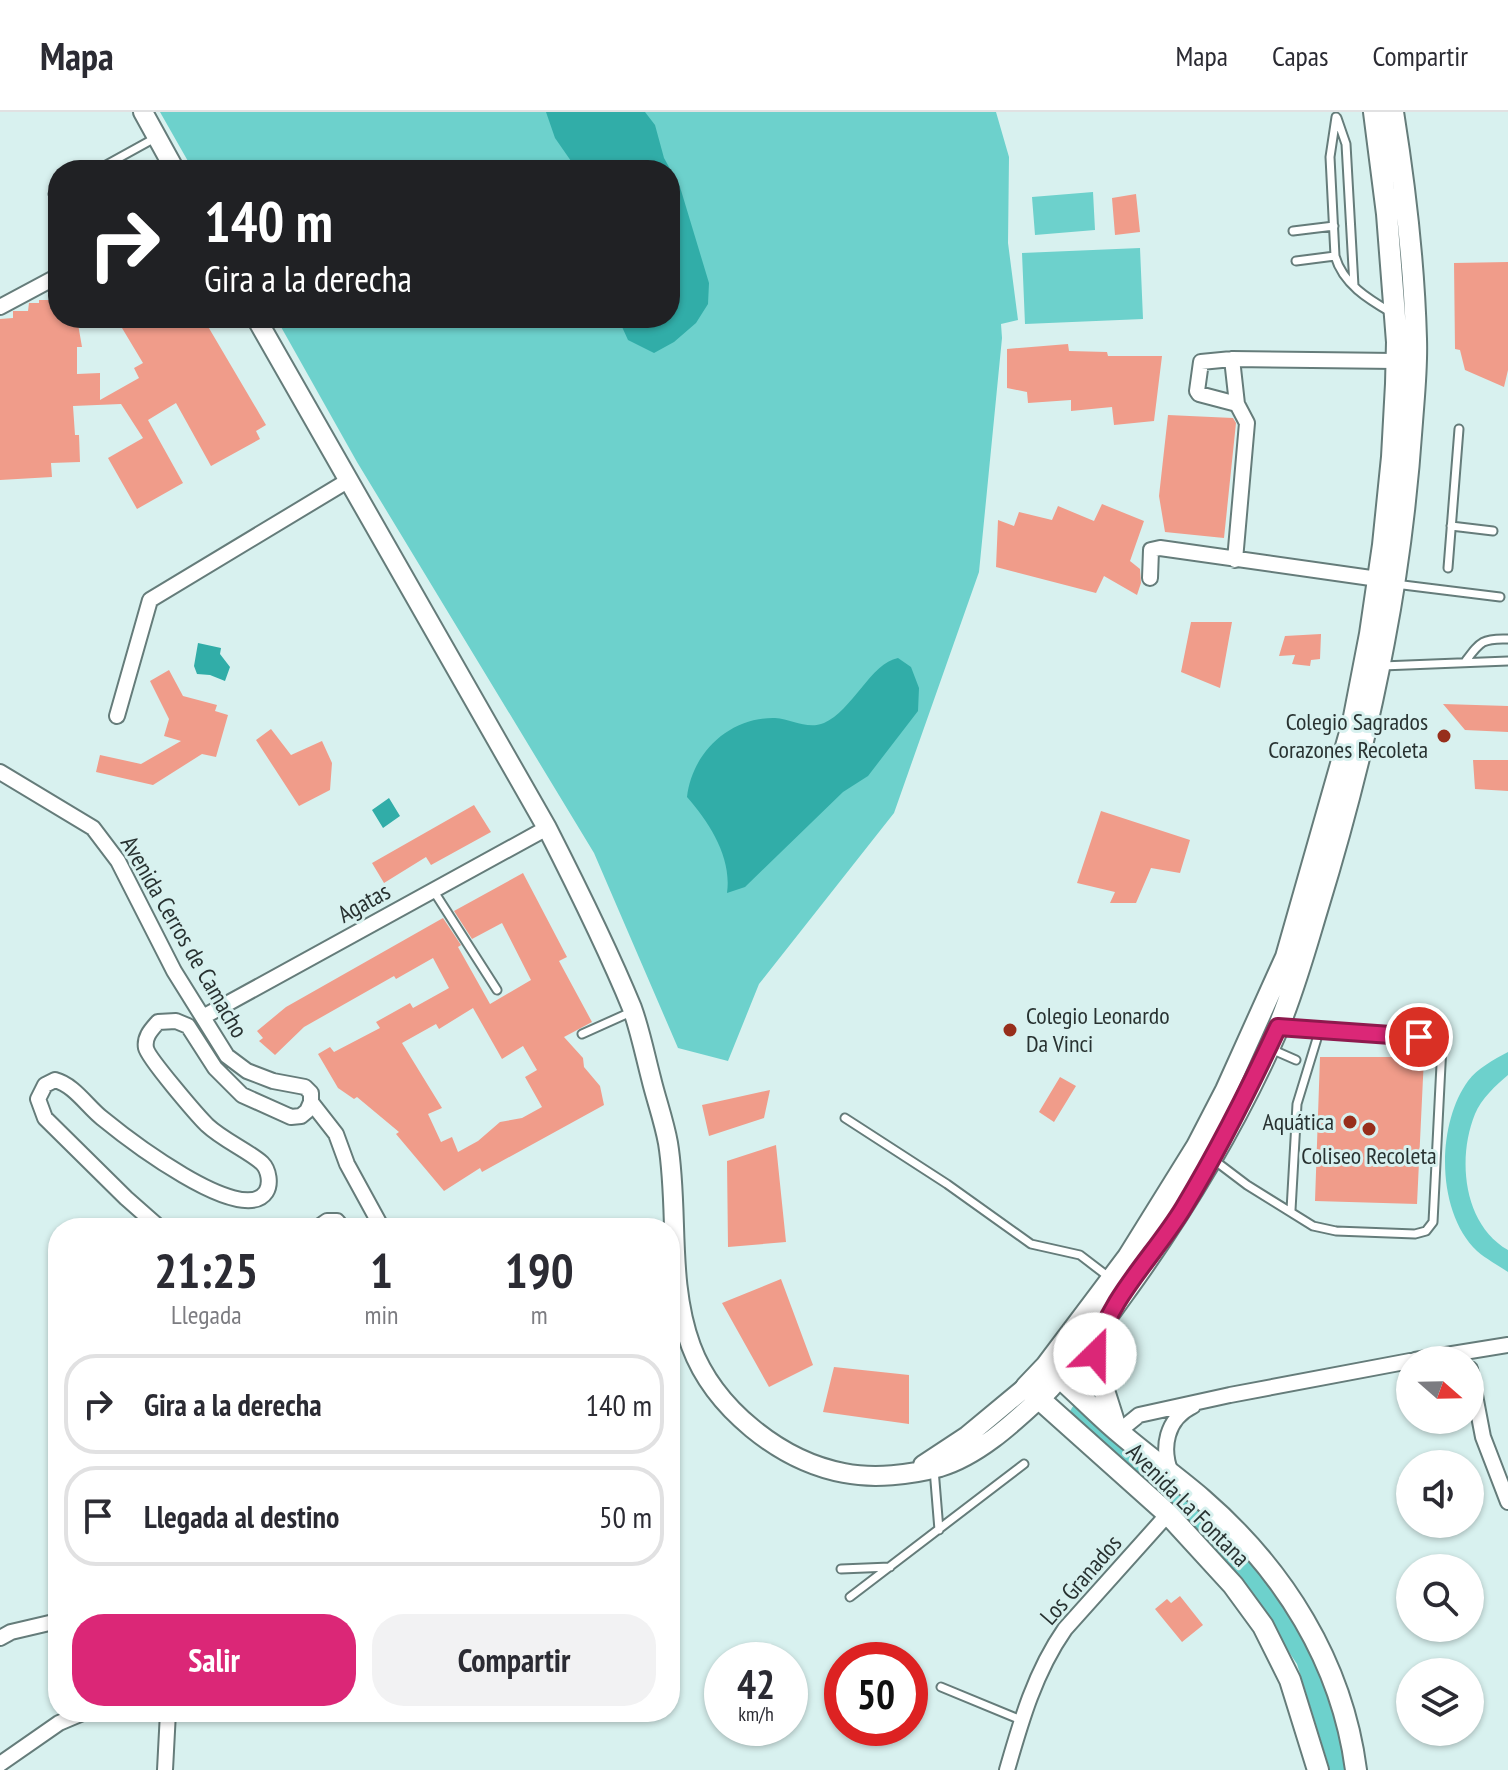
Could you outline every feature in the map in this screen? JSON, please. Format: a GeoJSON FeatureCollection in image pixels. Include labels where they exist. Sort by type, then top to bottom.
{"type":"FeatureCollection","features":[{"type":"Feature","properties":{"kind":"main road"},"geometry":{"type":"LineString","coordinates":[[1032,1393],[1118,1301],[1182,1210],[1212,1159],[1278,1027],[1294,986],[1347,815],[1380,666],[1396,361],[1387,214],[1374,112]]}},
{"type":"Feature","properties":{"kind":"main road"},"geometry":{"type":"LineString","coordinates":[[1053,1372],[1197,1146],[1226,1090],[1286,957],[1353,722],[1410,464],[1416,341],[1409,238],[1393,112]]}},
{"type":"Feature","properties":{"kind":"main road"},"geometry":{"type":"LineString","coordinates":[[1118,1301],[1095,1354],[1108,1407],[1118,1432]]}},
{"type":"Feature","properties":{"kind":"main road","name":"Avenida La Fontana"},"geometry":{"type":"LineString","coordinates":[[1053,1372],[1118,1432],[1203,1499],[1241,1537],[1299,1609],[1332,1673],[1356,1770]]}},
{"type":"Feature","properties":{"kind":"main road","name":"Avenida La Fontana"},"geometry":{"type":"LineString","coordinates":[[1032,1393],[1168,1514],[1225,1576],[1263,1626],[1290,1680],[1319,1767]]}},
{"type":"Feature","properties":{"kind":"street"},"geometry":{"type":"LineString","coordinates":[[143,112],[170,160]]}},
{"type":"Feature","properties":{"kind":"street"},"geometry":{"type":"LineString","coordinates":[[0,307],[48,281]]}},
{"type":"Feature","properties":{"kind":"street"},"geometry":{"type":"LineString","coordinates":[[262,328],[547,828],[585,905],[633,1011],[668,1143],[673,1218]]}},
{"type":"Feature","properties":{"kind":"street"},"geometry":{"type":"LineString","coordinates":[[1232,359],[1237,404],[1247,423],[1235,560]]}},
{"type":"Feature","properties":{"kind":"street"},"geometry":{"type":"LineString","coordinates":[[1237,404],[1202,396],[1197,391],[1201,362],[1232,359],[1396,361]]}},
{"type":"Feature","properties":{"kind":"street"},"geometry":{"type":"LineString","coordinates":[[117,716],[150,600],[349,480]]}},
{"type":"Feature","properties":{"kind":"street"},"geometry":{"type":"LineString","coordinates":[[1150,578],[1151,550],[1160,548],[1386,582]]}},
{"type":"Feature","properties":{"kind":"street","name":"Avenida Cerros de Camacho"},"geometry":{"type":"LineString","coordinates":[[0,772],[93,828],[118,861],[174,971],[227,1056],[247,1071],[273,1081],[305,1087],[311,1093],[307,1111],[301,1116],[291,1117],[242,1095],[215,1068],[188,1026],[176,1021],[158,1022],[147,1034],[146,1049],[154,1064],[207,1125],[263,1164],[269,1182],[266,1192],[258,1199],[247,1200],[234,1199],[202,1186],[157,1160],[98,1115],[63,1082],[55,1080],[45,1085],[38,1099],[45,1118],[149,1218]]}},
{"type":"Feature","properties":{"kind":"street","name":"Agatas"},"geometry":{"type":"LineString","coordinates":[[203,1017],[547,828]]}},
{"type":"Feature","properties":{"kind":"street"},"geometry":{"type":"LineString","coordinates":[[311,1102],[336,1134],[347,1164],[377,1218]]}},
{"type":"Feature","properties":{"kind":"street"},"geometry":{"type":"LineString","coordinates":[[680,1295],[692,1347],[703,1372],[725,1402],[758,1432],[813,1463],[843,1473],[874,1476],[914,1472],[932,1464],[955,1460],[993,1438],[1032,1393]]}},
{"type":"Feature","properties":{"kind":"street"},"geometry":{"type":"LineString","coordinates":[[1484,1351],[1508,1345]]}},
{"type":"Feature","properties":{"kind":"street"},"geometry":{"type":"LineString","coordinates":[[1118,1432],[1139,1415],[1396,1363]]}},
{"type":"Feature","properties":{"kind":"street"},"geometry":{"type":"LineString","coordinates":[[1171,1474],[1166,1460],[1169,1431],[1176,1419],[1200,1402]]}},
{"type":"Feature","properties":{"kind":"street"},"geometry":{"type":"LineString","coordinates":[[1482,1434],[1508,1502]]}},
{"type":"Feature","properties":{"kind":"street","name":"Los Granados"},"geometry":{"type":"LineString","coordinates":[[1007,1770],[1037,1677],[1065,1629],[1168,1514]]}},
{"type":"Feature","properties":{"kind":"street"},"geometry":{"type":"LineString","coordinates":[[0,1638],[11,1632],[48,1623]]}},
{"type":"Feature","properties":{"kind":"street"},"geometry":{"type":"LineString","coordinates":[[0,1764],[61,1722]]}},
{"type":"Feature","properties":{"kind":"street"},"geometry":{"type":"LineString","coordinates":[[165,1770],[167,1722]]}},
{"type":"Feature","properties":{"kind":"lane"},"geometry":{"type":"LineString","coordinates":[[1336,114],[1346,144],[1354,286]]}},
{"type":"Feature","properties":{"kind":"lane"},"geometry":{"type":"LineString","coordinates":[[1336,114],[1330,157],[1335,256],[1339,268],[1354,286],[1394,314]]}},
{"type":"Feature","properties":{"kind":"lane"},"geometry":{"type":"LineString","coordinates":[[115,160],[157,137]]}},
{"type":"Feature","properties":{"kind":"lane"},"geometry":{"type":"LineString","coordinates":[[1293,231],[1334,226]]}},
{"type":"Feature","properties":{"kind":"lane"},"geometry":{"type":"LineString","coordinates":[[1296,261],[1335,256]]}},
{"type":"Feature","properties":{"kind":"lane"},"geometry":{"type":"LineString","coordinates":[[1448,568],[1459,429]]}},
{"type":"Feature","properties":{"kind":"lane"},"geometry":{"type":"LineString","coordinates":[[1451,526],[1493,531]]}},
{"type":"Feature","properties":{"kind":"lane"},"geometry":{"type":"LineString","coordinates":[[1386,582],[1500,597]]}},
{"type":"Feature","properties":{"kind":"lane"},"geometry":{"type":"LineString","coordinates":[[1465,662],[1482,641],[1489,638],[1508,639]]}},
{"type":"Feature","properties":{"kind":"lane"},"geometry":{"type":"LineString","coordinates":[[1380,666],[1508,661]]}},
{"type":"Feature","properties":{"kind":"lane"},"geometry":{"type":"LineString","coordinates":[[433,890],[497,990]]}},
{"type":"Feature","properties":{"kind":"lane"},"geometry":{"type":"LineString","coordinates":[[582,1034],[633,1011]]}},
{"type":"Feature","properties":{"kind":"lane"},"geometry":{"type":"LineString","coordinates":[[1212,1159],[1313,1226],[1336,1231],[1415,1234],[1426,1231],[1433,1222],[1442,1045],[1434,1037],[1278,1027]]}},
{"type":"Feature","properties":{"kind":"lane"},"geometry":{"type":"LineString","coordinates":[[1291,1210],[1297,1104],[1303,1064],[1319,1032]]}},
{"type":"Feature","properties":{"kind":"lane"},"geometry":{"type":"LineString","coordinates":[[1269,1048],[1303,1064]]}},
{"type":"Feature","properties":{"kind":"lane"},"geometry":{"type":"LineString","coordinates":[[845,1118],[947,1184],[1031,1244],[1080,1255],[1112,1279]]}},
{"type":"Feature","properties":{"kind":"lane"},"geometry":{"type":"LineString","coordinates":[[932,1464],[939,1530]]}},
{"type":"Feature","properties":{"kind":"lane"},"geometry":{"type":"LineString","coordinates":[[850,1597],[1024,1464]]}},
{"type":"Feature","properties":{"kind":"lane"},"geometry":{"type":"LineString","coordinates":[[841,1569],[892,1567]]}},
{"type":"Feature","properties":{"kind":"lane"},"geometry":{"type":"LineString","coordinates":[[941,1687],[1021,1720]]}},
{"type":"Feature","properties":{"kind":"shaded area"},"geometry":{"type":"Polygon","coordinates":[[[160,112],[996,112],[1009,157],[1008,243],[1018,320],[1001,324],[979,572],[894,813],[759,984],[728,1061],[678,1048],[594,853],[357,462],[282,328],[680,328],[680,160],[187,160],[160,112]]]}},
{"type":"Feature","properties":{"kind":"shaded area"},"geometry":{"type":"Polygon","coordinates":[[[546,112],[645,112],[655,125],[665,160],[570,160],[555,138],[546,112]]]}},
{"type":"Feature","properties":{"kind":"shaded area"},"geometry":{"type":"Polygon","coordinates":[[[680,187],[709,283],[708,304],[696,323],[674,342],[654,353],[628,340],[623,328],[680,328],[680,187]]]}},
{"type":"Feature","properties":{"kind":"shaded area"},"geometry":{"type":"Polygon","coordinates":[[[1093,192],[1095,230],[1035,235],[1032,197],[1093,192]]]}},
{"type":"Feature","properties":{"kind":"shaded area"},"geometry":{"type":"Polygon","coordinates":[[[1140,248],[1143,319],[1025,324],[1022,253],[1140,248]]]}},
{"type":"Feature","properties":{"kind":"shaded area"},"geometry":{"type":"Polygon","coordinates":[[[198,643],[221,648],[220,654],[230,667],[225,681],[197,674],[194,666],[198,643]]]}},
{"type":"Feature","properties":{"kind":"shaded area"},"geometry":{"type":"Polygon","coordinates":[[[898,658],[911,667],[919,688],[918,711],[868,776],[843,792],[745,887],[727,893],[726,867],[718,842],[687,797],[696,766],[705,752],[728,731],[758,719],[775,718],[806,725],[824,723],[844,708],[879,669],[898,658]]]}},
{"type":"Feature","properties":{"kind":"shaded area"},"geometry":{"type":"Polygon","coordinates":[[[389,798],[400,816],[383,828],[372,810],[389,798]]]}},
{"type":"Feature","properties":{"kind":"shaded area"},"geometry":{"type":"Polygon","coordinates":[[[1508,1052],[1508,1075],[1485,1098],[1475,1114],[1469,1131],[1466,1170],[1473,1207],[1481,1224],[1508,1250],[1508,1272],[1477,1251],[1464,1234],[1454,1214],[1445,1168],[1450,1121],[1458,1099],[1476,1072],[1508,1052]]]}},
{"type":"Feature","properties":{"kind":"shaded area"},"geometry":{"type":"Polygon","coordinates":[[[1075,1403],[1185,1495],[1256,1569],[1304,1638],[1334,1699],[1346,1770],[1330,1770],[1297,1664],[1264,1615],[1067,1416],[1075,1403]]]}},
{"type":"Feature","properties":{"kind":"building"},"geometry":{"type":"Polygon","coordinates":[[[1136,194],[1140,232],[1115,235],[1112,198],[1136,194]]]}},
{"type":"Feature","properties":{"kind":"building"},"geometry":{"type":"Polygon","coordinates":[[[1508,262],[1508,370],[1504,387],[1465,370],[1460,350],[1455,349],[1454,263],[1508,262]]]}},
{"type":"Feature","properties":{"kind":"building"},"geometry":{"type":"Polygon","coordinates":[[[39,300],[48,300],[48,328],[79,328],[82,347],[77,347],[77,374],[100,373],[100,400],[139,378],[134,368],[143,363],[122,328],[209,328],[266,425],[256,431],[260,439],[211,466],[176,403],[148,420],[183,483],[137,509],[108,458],[143,438],[121,404],[73,406],[80,462],[51,463],[52,477],[0,480],[0,319],[13,318],[13,311],[28,311],[29,303],[39,303],[39,300]]]}},
{"type":"Feature","properties":{"kind":"building"},"geometry":{"type":"Polygon","coordinates":[[[1068,344],[1069,351],[1107,352],[1108,356],[1162,356],[1154,421],[1114,425],[1112,407],[1071,411],[1071,400],[1028,403],[1027,392],[1007,388],[1007,349],[1068,344]]]}},
{"type":"Feature","properties":{"kind":"building"},"geometry":{"type":"Polygon","coordinates":[[[1168,415],[1233,418],[1236,423],[1224,538],[1165,532],[1159,496],[1168,415]]]}},
{"type":"Feature","properties":{"kind":"building"},"geometry":{"type":"Polygon","coordinates":[[[1102,504],[1144,521],[1130,561],[1140,569],[1141,583],[1137,595],[1104,576],[1096,593],[996,567],[998,520],[1014,526],[1019,512],[1052,520],[1058,506],[1094,521],[1102,504]]]}},
{"type":"Feature","properties":{"kind":"building"},"geometry":{"type":"Polygon","coordinates":[[[1191,622],[1232,622],[1220,688],[1181,672],[1191,622]]]}},
{"type":"Feature","properties":{"kind":"building"},"geometry":{"type":"Polygon","coordinates":[[[1321,634],[1320,659],[1311,660],[1310,666],[1292,664],[1295,655],[1279,656],[1285,636],[1321,634]]]}},
{"type":"Feature","properties":{"kind":"building"},"geometry":{"type":"Polygon","coordinates":[[[169,670],[183,696],[217,705],[215,711],[228,715],[216,757],[202,754],[153,785],[96,772],[100,755],[141,764],[181,741],[164,736],[169,719],[150,681],[169,670]]]}},
{"type":"Feature","properties":{"kind":"building"},"geometry":{"type":"Polygon","coordinates":[[[1443,704],[1508,706],[1508,732],[1465,730],[1443,704]]]}},
{"type":"Feature","properties":{"kind":"building"},"geometry":{"type":"Polygon","coordinates":[[[271,729],[291,755],[322,741],[332,763],[330,790],[299,806],[256,740],[271,729]]]}},
{"type":"Feature","properties":{"kind":"building"},"geometry":{"type":"Polygon","coordinates":[[[1473,760],[1508,760],[1508,791],[1475,789],[1473,760]]]}},
{"type":"Feature","properties":{"kind":"building"},"geometry":{"type":"Polygon","coordinates":[[[474,805],[491,832],[431,865],[426,857],[384,883],[372,863],[474,805]]]}},
{"type":"Feature","properties":{"kind":"building"},"geometry":{"type":"Polygon","coordinates":[[[1101,811],[1190,840],[1180,873],[1151,868],[1136,903],[1110,903],[1115,892],[1077,883],[1101,811]]]}},
{"type":"Feature","properties":{"kind":"building"},"geometry":{"type":"Polygon","coordinates":[[[523,873],[567,957],[559,961],[592,1022],[564,1037],[583,1058],[584,1067],[600,1086],[604,1105],[482,1172],[480,1168],[444,1191],[396,1134],[399,1132],[357,1097],[354,1099],[338,1088],[318,1054],[330,1047],[334,1052],[380,1028],[376,1022],[410,1003],[413,1008],[449,988],[433,958],[396,979],[394,976],[304,1027],[275,1055],[259,1041],[263,1038],[257,1031],[286,1007],[443,918],[461,945],[458,947],[490,1004],[531,980],[502,923],[472,939],[454,911],[523,873]],[[473,1008],[439,1029],[436,1024],[402,1043],[442,1108],[428,1114],[441,1142],[452,1137],[458,1152],[478,1141],[500,1122],[522,1118],[542,1107],[525,1077],[537,1070],[523,1046],[502,1059],[473,1008]]]}},
{"type":"Feature","properties":{"kind":"building","name":"Coliseo Recoleta"},"geometry":{"type":"Polygon","coordinates":[[[1320,1057],[1424,1057],[1417,1204],[1315,1201],[1320,1057]]]}},
{"type":"Feature","properties":{"kind":"building"},"geometry":{"type":"Polygon","coordinates":[[[1060,1077],[1076,1086],[1054,1122],[1039,1112],[1060,1077]]]}},
{"type":"Feature","properties":{"kind":"building"},"geometry":{"type":"Polygon","coordinates":[[[770,1090],[764,1118],[709,1136],[702,1105],[770,1090]]]}},
{"type":"Feature","properties":{"kind":"building"},"geometry":{"type":"Polygon","coordinates":[[[776,1145],[786,1242],[728,1247],[727,1161],[776,1145]]]}},
{"type":"Feature","properties":{"kind":"building"},"geometry":{"type":"Polygon","coordinates":[[[781,1279],[813,1365],[769,1387],[722,1303],[781,1279]]]}},
{"type":"Feature","properties":{"kind":"building"},"geometry":{"type":"Polygon","coordinates":[[[834,1367],[909,1375],[909,1424],[823,1412],[834,1367]]]}},
{"type":"Feature","properties":{"kind":"building"},"geometry":{"type":"Polygon","coordinates":[[[1180,1596],[1203,1625],[1182,1642],[1155,1609],[1167,1599],[1171,1603],[1180,1596]]]}},
{"type":"Feature","properties":{"kind":"place","name":"Colegio Sagrados Corazones Recoleta"},"geometry":{"type":"Point","coordinates":[1444,736]}},
{"type":"Feature","properties":{"kind":"place","name":"Colegio Leonardo Da Vinci"},"geometry":{"type":"Point","coordinates":[1010,1030]}},
{"type":"Feature","properties":{"kind":"place","name":"Aquática"},"geometry":{"type":"Point","coordinates":[1350,1122]}},
{"type":"Feature","properties":{"kind":"place","name":"Coliseo Recoleta"},"geometry":{"type":"Point","coordinates":[1369,1129]}},
{"type":"Feature","properties":{"kind":"route"},"geometry":{"type":"LineString","coordinates":[[1095,1354],[1118,1301],[1182,1210],[1212,1159],[1278,1027],[1419,1037]]}}]}
